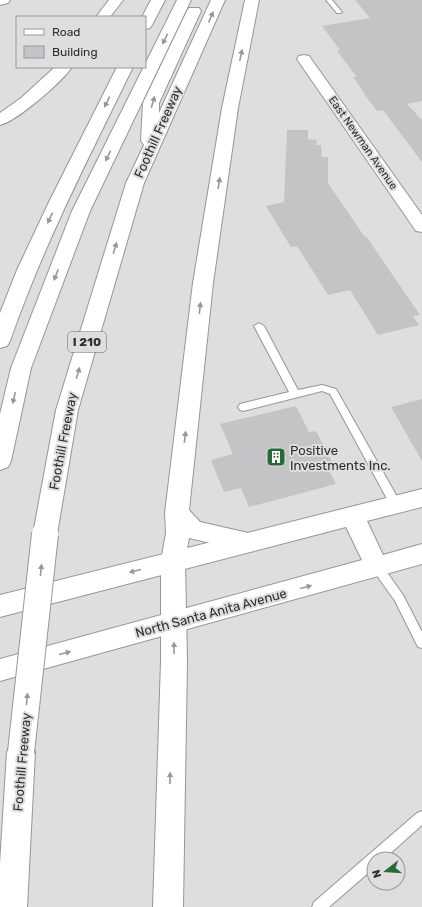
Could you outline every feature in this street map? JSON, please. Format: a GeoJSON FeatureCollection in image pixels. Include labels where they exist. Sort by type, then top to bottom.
{"type":"FeatureCollection","features":[{"type":"Feature","properties":{"kind":"main road"},"geometry":{"type":"LineString","coordinates":[[104,16],[116,0]]}},
{"type":"Feature","properties":{"kind":"main road","name":"Foothill Freeway"},"geometry":{"type":"LineString","coordinates":[[12,907],[21,752],[45,534],[67,410],[135,183],[218,0]]}},
{"type":"Feature","properties":{"kind":"main road"},"geometry":{"type":"LineString","coordinates":[[168,907],[173,561],[178,533],[177,514],[203,283],[230,108],[252,0]]}},
{"type":"Feature","properties":{"kind":"main road"},"geometry":{"type":"LineString","coordinates":[[148,155],[151,103],[190,1]]}},
{"type":"Feature","properties":{"kind":"main road"},"geometry":{"type":"LineString","coordinates":[[0,461],[21,368],[81,211],[190,1]]}},
{"type":"Feature","properties":{"kind":"main road"},"geometry":{"type":"LineString","coordinates":[[146,23],[156,4]]}},
{"type":"Feature","properties":{"kind":"main road"},"geometry":{"type":"LineString","coordinates":[[0,120],[26,101],[63,68]]}},
{"type":"Feature","properties":{"kind":"main road"},"geometry":{"type":"LineString","coordinates":[[0,341],[12,305],[49,219],[124,68]]}},
{"type":"Feature","properties":{"kind":"main road"},"geometry":{"type":"LineString","coordinates":[[0,606],[411,501]]}},
{"type":"Feature","properties":{"kind":"main road"},"geometry":{"type":"LineString","coordinates":[[177,514],[193,530],[249,542]]}},
{"type":"Feature","properties":{"kind":"main road"},"geometry":{"type":"LineString","coordinates":[[353,516],[377,567]]}},
{"type":"Feature","properties":{"kind":"main road","name":"North Santa Anita Avenue"},"geometry":{"type":"LineString","coordinates":[[0,670],[422,554]]}},
{"type":"Feature","properties":{"kind":"street","name":"East Newman Avenue"},"geometry":{"type":"LineString","coordinates":[[304,59],[422,227]]}},
{"type":"Feature","properties":{"kind":"lane"},"geometry":{"type":"LineString","coordinates":[[329,0],[339,12]]}},
{"type":"Feature","properties":{"kind":"lane"},"geometry":{"type":"LineString","coordinates":[[259,326],[295,394]]}},
{"type":"Feature","properties":{"kind":"lane"},"geometry":{"type":"LineString","coordinates":[[243,407],[322,388],[333,391],[411,501]]}},
{"type":"Feature","properties":{"kind":"lane"},"geometry":{"type":"LineString","coordinates":[[377,567],[399,598],[422,642]]}},
{"type":"Feature","properties":{"kind":"lane"},"geometry":{"type":"LineString","coordinates":[[319,907],[422,818]]}},
{"type":"Feature","properties":{"kind":"building"},"geometry":{"type":"Polygon","coordinates":[[[355,0],[422,0],[422,101],[407,104],[422,120],[422,162],[383,110],[377,111],[364,94],[353,77],[357,77],[337,51],[340,50],[322,26],[370,18],[355,0]]]}},
{"type":"Feature","properties":{"kind":"building"},"geometry":{"type":"Polygon","coordinates":[[[287,130],[308,130],[308,139],[317,140],[316,145],[321,145],[322,157],[328,157],[328,183],[420,315],[413,316],[419,325],[378,335],[350,290],[328,295],[297,246],[291,247],[266,206],[284,202],[287,130]]]}},
{"type":"Feature","properties":{"kind":"building"},"geometry":{"type":"Polygon","coordinates":[[[422,399],[422,461],[391,407],[422,399]]]}},
{"type":"Feature","properties":{"kind":"building","name":"Positive Investments Inc."},"geometry":{"type":"Polygon","coordinates":[[[296,406],[309,432],[316,431],[333,464],[327,466],[336,484],[249,507],[241,488],[224,492],[211,460],[233,454],[220,424],[296,406]]]}},
{"type":"Feature","properties":{"kind":"place","name":"Positive Investments Inc."},"geometry":{"type":"Point","coordinates":[276,457]}}]}
